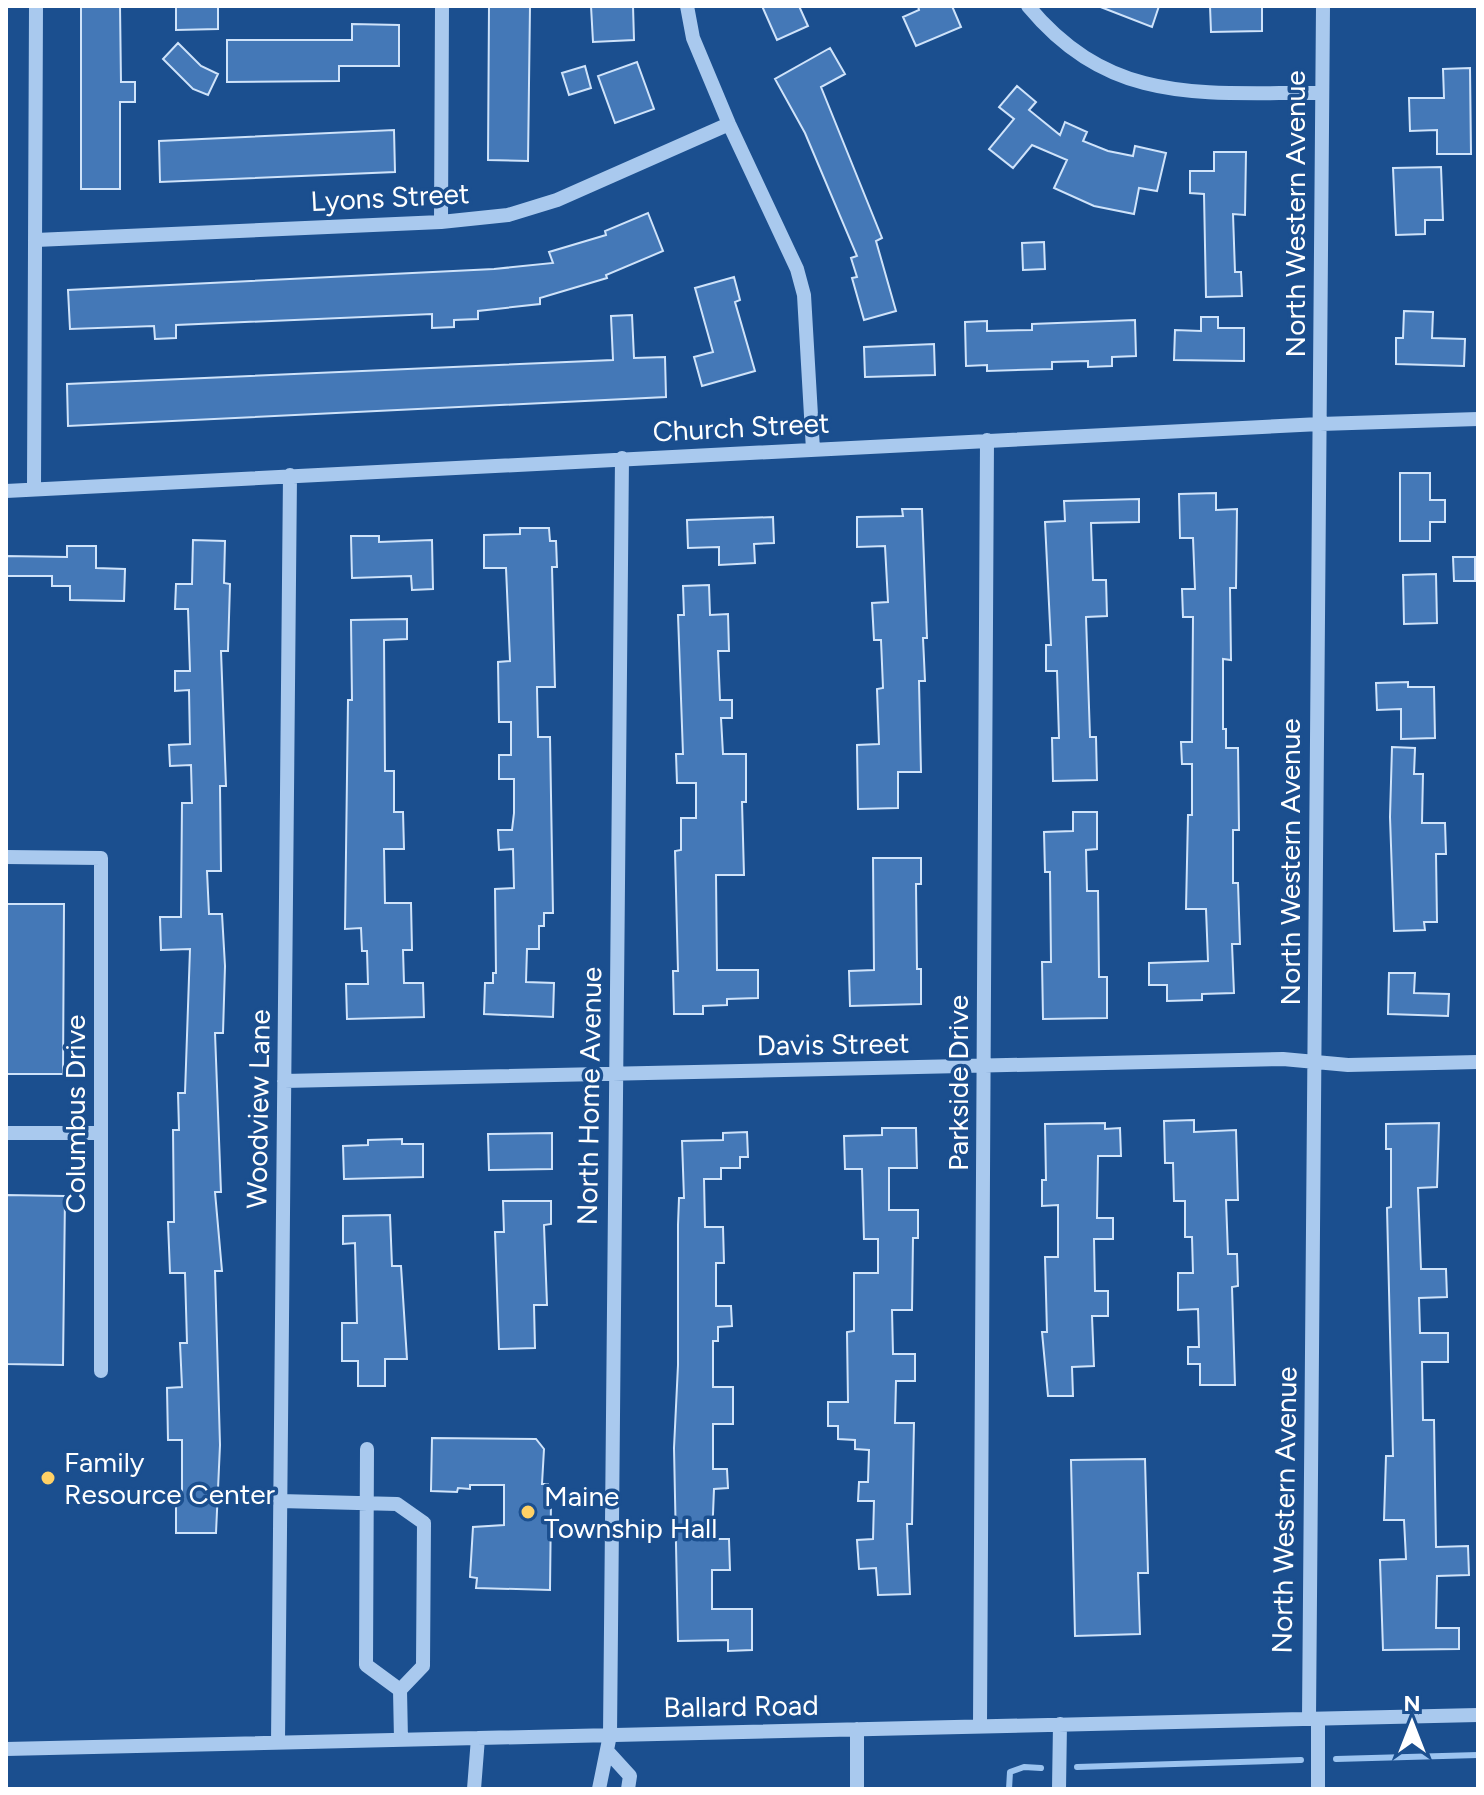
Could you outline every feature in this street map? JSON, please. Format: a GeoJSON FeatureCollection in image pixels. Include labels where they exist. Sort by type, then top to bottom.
{"type":"FeatureCollection","features":[{"type":"Feature","properties":{"kind":"street"},"geometry":{"type":"LineString","coordinates":[[34,489],[36,6]]}},
{"type":"Feature","properties":{"kind":"street"},"geometry":{"type":"LineString","coordinates":[[441,222],[442,6]]}},
{"type":"Feature","properties":{"kind":"street"},"geometry":{"type":"LineString","coordinates":[[687,6],[693,38],[729,124],[797,269],[804,295],[813,450]]}},
{"type":"Feature","properties":{"kind":"street"},"geometry":{"type":"LineString","coordinates":[[1028,6],[1082,59],[1118,76],[1156,87],[1199,92],[1322,93]]}},
{"type":"Feature","properties":{"kind":"street","name":"North Western Avenue"},"geometry":{"type":"LineString","coordinates":[[1318,1789],[1314,1719],[1314,1062],[1323,6]]}},
{"type":"Feature","properties":{"kind":"street","name":"Lyons Street"},"geometry":{"type":"LineString","coordinates":[[36,240],[441,222],[508,215],[557,200],[729,124]]}},
{"type":"Feature","properties":{"kind":"street","name":"Church Street"},"geometry":{"type":"LineString","coordinates":[[6,491],[987,440],[1478,419]]}},
{"type":"Feature","properties":{"kind":"street","name":"Parkside Drive"},"geometry":{"type":"LineString","coordinates":[[980,1726],[987,440]]}},
{"type":"Feature","properties":{"kind":"street","name":"North Home Avenue"},"geometry":{"type":"LineString","coordinates":[[599,1789],[609,1753],[610,1735],[622,458]]}},
{"type":"Feature","properties":{"kind":"street","name":"Woodview Lane"},"geometry":{"type":"LineString","coordinates":[[278,1742],[290,475]]}},
{"type":"Feature","properties":{"kind":"street","name":"Columbus Drive"},"geometry":{"type":"LineString","coordinates":[[6,857],[101,858],[101,1371]]}},
{"type":"Feature","properties":{"kind":"street","name":"Davis Street"},"geometry":{"type":"LineString","coordinates":[[284,1081],[1283,1059],[1348,1065],[1478,1062]]}},
{"type":"Feature","properties":{"kind":"street"},"geometry":{"type":"LineString","coordinates":[[6,1133],[100,1133]]}},
{"type":"Feature","properties":{"kind":"street"},"geometry":{"type":"LineString","coordinates":[[367,1449],[366,1665],[400,1690]]}},
{"type":"Feature","properties":{"kind":"street"},"geometry":{"type":"LineString","coordinates":[[280,1501],[397,1504],[424,1523],[423,1666],[400,1690],[401,1740]]}},
{"type":"Feature","properties":{"kind":"street","name":"Ballard Road"},"geometry":{"type":"LineString","coordinates":[[6,1749],[1478,1715]]}},
{"type":"Feature","properties":{"kind":"street"},"geometry":{"type":"LineString","coordinates":[[1059,1789],[1060,1724]]}},
{"type":"Feature","properties":{"kind":"street"},"geometry":{"type":"LineString","coordinates":[[857,1729],[857,1789]]}},
{"type":"Feature","properties":{"kind":"street"},"geometry":{"type":"LineString","coordinates":[[474,1789],[478,1738]]}},
{"type":"Feature","properties":{"kind":"street"},"geometry":{"type":"LineString","coordinates":[[609,1753],[630,1776],[628,1789]]}},
{"type":"Feature","properties":{"kind":"building"},"geometry":{"type":"Polygon","coordinates":[[[81,6],[120,6],[121,82],[135,82],[135,102],[120,102],[120,189],[81,189],[81,6]]]}},
{"type":"Feature","properties":{"kind":"building"},"geometry":{"type":"Polygon","coordinates":[[[176,6],[218,6],[218,29],[176,30],[176,6]]]}},
{"type":"Feature","properties":{"kind":"building"},"geometry":{"type":"Polygon","coordinates":[[[489,6],[530,6],[528,161],[488,160],[489,6]]]}},
{"type":"Feature","properties":{"kind":"building"},"geometry":{"type":"Polygon","coordinates":[[[591,6],[633,6],[634,40],[593,42],[591,6]]]}},
{"type":"Feature","properties":{"kind":"building"},"geometry":{"type":"Polygon","coordinates":[[[762,6],[799,6],[808,26],[777,40],[762,6]]]}},
{"type":"Feature","properties":{"kind":"building"},"geometry":{"type":"Polygon","coordinates":[[[918,6],[952,6],[961,27],[916,46],[903,17],[919,10],[918,6]]]}},
{"type":"Feature","properties":{"kind":"building"},"geometry":{"type":"Polygon","coordinates":[[[1098,6],[1159,6],[1152,27],[1098,6]]]}},
{"type":"Feature","properties":{"kind":"building"},"geometry":{"type":"Polygon","coordinates":[[[1210,6],[1262,6],[1262,31],[1211,32],[1210,6]]]}},
{"type":"Feature","properties":{"kind":"building"},"geometry":{"type":"Polygon","coordinates":[[[352,24],[399,25],[399,66],[339,66],[339,81],[227,82],[227,40],[352,40],[352,24]]]}},
{"type":"Feature","properties":{"kind":"building"},"geometry":{"type":"Polygon","coordinates":[[[178,43],[201,66],[218,74],[208,95],[193,89],[163,59],[178,43]]]}},
{"type":"Feature","properties":{"kind":"building"},"geometry":{"type":"Polygon","coordinates":[[[830,48],[845,74],[821,87],[882,238],[876,241],[896,311],[864,320],[852,278],[857,277],[851,258],[857,256],[805,133],[775,79],[830,48]]]}},
{"type":"Feature","properties":{"kind":"building"},"geometry":{"type":"Polygon","coordinates":[[[637,62],[654,109],[615,123],[598,76],[637,62]]]}},
{"type":"Feature","properties":{"kind":"building"},"geometry":{"type":"Polygon","coordinates":[[[585,66],[591,88],[569,95],[562,73],[585,66]]]}},
{"type":"Feature","properties":{"kind":"building"},"geometry":{"type":"Polygon","coordinates":[[[1470,68],[1471,154],[1437,154],[1437,130],[1410,131],[1409,98],[1444,98],[1443,69],[1470,68]]]}},
{"type":"Feature","properties":{"kind":"building"},"geometry":{"type":"Polygon","coordinates":[[[1017,86],[1036,102],[1029,110],[1060,135],[1065,122],[1087,132],[1083,141],[1108,151],[1133,156],[1135,146],[1166,153],[1157,191],[1139,188],[1134,214],[1094,206],[1054,188],[1067,160],[1032,145],[1013,168],[989,149],[1014,119],[999,107],[1017,86]]]}},
{"type":"Feature","properties":{"kind":"building"},"geometry":{"type":"Polygon","coordinates":[[[394,130],[395,172],[160,182],[159,141],[394,130]]]}},
{"type":"Feature","properties":{"kind":"building"},"geometry":{"type":"Polygon","coordinates":[[[1214,152],[1246,152],[1245,215],[1233,214],[1235,272],[1241,272],[1242,296],[1206,297],[1204,194],[1190,193],[1190,171],[1214,171],[1214,152]]]}},
{"type":"Feature","properties":{"kind":"building"},"geometry":{"type":"Polygon","coordinates":[[[1441,167],[1443,220],[1425,220],[1425,234],[1396,235],[1393,168],[1441,167]]]}},
{"type":"Feature","properties":{"kind":"building"},"geometry":{"type":"Polygon","coordinates":[[[648,213],[663,251],[606,275],[607,278],[540,298],[540,304],[478,311],[478,319],[454,320],[454,327],[432,328],[432,314],[176,325],[176,338],[155,339],[154,326],[70,329],[68,290],[494,269],[553,263],[549,252],[606,235],[605,231],[648,213]]]}},
{"type":"Feature","properties":{"kind":"building"},"geometry":{"type":"Polygon","coordinates":[[[1044,242],[1045,269],[1023,270],[1022,243],[1044,242]]]}},
{"type":"Feature","properties":{"kind":"building"},"geometry":{"type":"Polygon","coordinates":[[[734,277],[740,300],[735,302],[755,371],[702,386],[694,357],[713,352],[695,288],[734,277]]]}},
{"type":"Feature","properties":{"kind":"building"},"geometry":{"type":"Polygon","coordinates":[[[1404,311],[1433,312],[1432,338],[1465,339],[1464,366],[1396,364],[1396,338],[1403,338],[1404,311]]]}},
{"type":"Feature","properties":{"kind":"building"},"geometry":{"type":"Polygon","coordinates":[[[632,315],[634,358],[665,357],[666,397],[68,426],[67,384],[613,360],[611,316],[632,315]]]}},
{"type":"Feature","properties":{"kind":"building"},"geometry":{"type":"Polygon","coordinates":[[[1201,317],[1218,317],[1218,328],[1244,328],[1244,361],[1174,360],[1175,330],[1201,331],[1201,317]]]}},
{"type":"Feature","properties":{"kind":"building"},"geometry":{"type":"Polygon","coordinates":[[[1135,320],[1136,356],[1112,357],[1112,366],[1088,367],[1088,361],[1052,362],[1052,369],[987,371],[987,365],[966,366],[965,322],[987,321],[987,331],[1032,330],[1032,324],[1135,320]]]}},
{"type":"Feature","properties":{"kind":"building"},"geometry":{"type":"Polygon","coordinates":[[[934,344],[935,375],[865,377],[864,347],[934,344]]]}},
{"type":"Feature","properties":{"kind":"building"},"geometry":{"type":"Polygon","coordinates":[[[1400,473],[1430,473],[1430,500],[1445,500],[1445,522],[1430,522],[1430,541],[1400,541],[1400,473]]]}},
{"type":"Feature","properties":{"kind":"building"},"geometry":{"type":"Polygon","coordinates":[[[1216,493],[1216,510],[1237,509],[1236,588],[1230,588],[1231,660],[1223,659],[1223,729],[1226,729],[1226,748],[1238,748],[1239,830],[1233,830],[1233,883],[1238,883],[1240,944],[1232,944],[1234,993],[1202,994],[1202,1000],[1167,1001],[1167,985],[1149,985],[1149,963],[1208,961],[1206,909],[1186,909],[1192,764],[1182,764],[1181,742],[1192,742],[1193,617],[1183,617],[1182,589],[1195,589],[1193,538],[1180,538],[1179,494],[1216,493]]]}},
{"type":"Feature","properties":{"kind":"building"},"geometry":{"type":"Polygon","coordinates":[[[1139,499],[1139,522],[1091,523],[1093,580],[1106,580],[1107,616],[1086,617],[1090,737],[1096,737],[1097,780],[1053,781],[1052,738],[1059,738],[1057,671],[1046,671],[1046,645],[1051,645],[1045,522],[1065,521],[1064,501],[1139,499]]]}},
{"type":"Feature","properties":{"kind":"building"},"geometry":{"type":"Polygon","coordinates":[[[902,509],[922,509],[927,638],[923,638],[925,681],[919,681],[921,772],[898,772],[898,808],[858,809],[857,745],[879,744],[877,689],[883,688],[881,640],[874,640],[872,603],[888,602],[885,546],[857,547],[857,517],[903,516],[902,509]]]}},
{"type":"Feature","properties":{"kind":"building"},"geometry":{"type":"Polygon","coordinates":[[[773,517],[774,543],[754,544],[755,563],[719,565],[719,547],[688,548],[687,520],[773,517]]]}},
{"type":"Feature","properties":{"kind":"building"},"geometry":{"type":"Polygon","coordinates":[[[520,528],[549,528],[550,541],[556,541],[557,567],[552,567],[555,687],[537,687],[538,737],[550,737],[553,913],[544,913],[544,926],[539,926],[539,949],[527,949],[526,982],[554,983],[553,1017],[484,1014],[485,983],[493,983],[493,973],[496,973],[495,889],[514,888],[513,849],[499,850],[498,830],[512,830],[514,779],[499,779],[499,755],[511,755],[511,722],[499,722],[498,662],[510,661],[506,568],[484,568],[484,535],[520,534],[520,528]]]}},
{"type":"Feature","properties":{"kind":"building"},"geometry":{"type":"Polygon","coordinates":[[[351,536],[379,536],[379,542],[432,540],[433,589],[412,590],[411,576],[352,578],[351,536]]]}},
{"type":"Feature","properties":{"kind":"building"},"geometry":{"type":"Polygon","coordinates":[[[193,540],[225,541],[224,583],[230,584],[228,651],[221,651],[226,786],[220,786],[221,871],[207,871],[209,914],[222,914],[225,966],[223,1033],[215,1033],[221,1192],[215,1192],[222,1271],[215,1271],[220,1445],[216,1533],[176,1533],[176,1492],[182,1492],[182,1440],[168,1440],[167,1388],[182,1387],[180,1343],[187,1343],[185,1273],[170,1273],[168,1222],[174,1222],[173,1130],[179,1130],[178,1093],[185,1093],[190,949],[161,950],[160,917],[181,917],[182,803],[192,803],[191,765],[170,766],[169,745],[190,744],[189,690],[175,691],[175,671],[190,671],[188,609],[175,609],[176,584],[192,584],[193,540]]]}},
{"type":"Feature","properties":{"kind":"building"},"geometry":{"type":"Polygon","coordinates":[[[67,546],[96,546],[96,568],[125,569],[124,601],[70,600],[70,586],[52,586],[52,576],[6,576],[6,556],[67,557],[67,546]]]}},
{"type":"Feature","properties":{"kind":"building"},"geometry":{"type":"Polygon","coordinates":[[[1453,557],[1475,557],[1475,581],[1454,581],[1453,557]]]}},
{"type":"Feature","properties":{"kind":"building"},"geometry":{"type":"Polygon","coordinates":[[[1436,574],[1437,623],[1404,624],[1403,575],[1436,574]]]}},
{"type":"Feature","properties":{"kind":"building"},"geometry":{"type":"Polygon","coordinates":[[[709,585],[710,615],[728,614],[729,651],[718,651],[720,700],[732,700],[732,718],[721,718],[723,754],[746,754],[746,802],[742,802],[744,875],[716,875],[717,970],[758,970],[758,998],[727,999],[727,1005],[703,1006],[703,1014],[674,1014],[673,971],[678,971],[675,851],[681,850],[681,818],[696,818],[696,783],[677,783],[676,754],[683,754],[678,615],[684,615],[683,586],[709,585]]]}},
{"type":"Feature","properties":{"kind":"building"},"geometry":{"type":"Polygon","coordinates":[[[407,619],[407,639],[384,640],[385,771],[394,771],[394,812],[403,812],[404,849],[384,849],[385,903],[411,903],[412,950],[403,950],[404,983],[423,983],[424,1017],[347,1019],[346,984],[368,984],[367,951],[362,951],[361,928],[345,929],[348,700],[352,700],[351,620],[407,619]]]}},
{"type":"Feature","properties":{"kind":"building"},"geometry":{"type":"Polygon","coordinates":[[[1408,682],[1408,687],[1434,687],[1435,738],[1401,739],[1401,709],[1377,710],[1376,683],[1408,682]]]}},
{"type":"Feature","properties":{"kind":"building"},"geometry":{"type":"Polygon","coordinates":[[[1392,747],[1415,748],[1414,774],[1423,774],[1422,823],[1445,823],[1446,854],[1436,854],[1437,922],[1424,922],[1425,930],[1394,931],[1390,817],[1392,747]]]}},
{"type":"Feature","properties":{"kind":"building"},"geometry":{"type":"Polygon","coordinates":[[[1073,812],[1097,812],[1097,849],[1086,850],[1087,891],[1098,891],[1099,977],[1107,977],[1107,1018],[1043,1019],[1042,962],[1051,962],[1050,872],[1045,872],[1044,832],[1073,831],[1073,812]]]}},
{"type":"Feature","properties":{"kind":"building"},"geometry":{"type":"Polygon","coordinates":[[[873,858],[921,858],[921,884],[916,884],[917,969],[921,969],[921,1004],[850,1006],[849,971],[874,970],[873,858]]]}},
{"type":"Feature","properties":{"kind":"building"},"geometry":{"type":"Polygon","coordinates":[[[7,904],[64,904],[63,1074],[6,1074],[7,904]]]}},
{"type":"Feature","properties":{"kind":"building"},"geometry":{"type":"Polygon","coordinates":[[[1389,973],[1415,973],[1414,993],[1449,994],[1448,1016],[1388,1014],[1389,973]]]}},
{"type":"Feature","properties":{"kind":"building"},"geometry":{"type":"Polygon","coordinates":[[[1194,1120],[1194,1132],[1236,1130],[1238,1200],[1226,1200],[1228,1254],[1237,1254],[1238,1286],[1232,1287],[1235,1385],[1200,1385],[1200,1364],[1188,1364],[1188,1347],[1199,1347],[1198,1309],[1178,1310],[1178,1273],[1193,1273],[1192,1237],[1185,1237],[1185,1201],[1174,1201],[1173,1163],[1165,1163],[1164,1121],[1194,1120]]]}},
{"type":"Feature","properties":{"kind":"building"},"geometry":{"type":"Polygon","coordinates":[[[1105,1123],[1105,1129],[1120,1128],[1121,1156],[1098,1156],[1097,1218],[1113,1218],[1113,1239],[1094,1239],[1095,1291],[1108,1291],[1108,1316],[1092,1316],[1094,1366],[1072,1367],[1073,1396],[1048,1396],[1042,1332],[1047,1332],[1045,1257],[1058,1257],[1058,1205],[1042,1206],[1042,1180],[1046,1180],[1045,1124],[1105,1123]]]}},
{"type":"Feature","properties":{"kind":"building"},"geometry":{"type":"Polygon","coordinates":[[[1439,1123],[1437,1187],[1418,1188],[1421,1269],[1446,1269],[1447,1297],[1419,1298],[1420,1333],[1448,1333],[1448,1362],[1422,1362],[1423,1420],[1434,1420],[1436,1547],[1468,1546],[1469,1575],[1437,1576],[1436,1628],[1459,1628],[1459,1649],[1383,1650],[1380,1560],[1406,1559],[1404,1520],[1384,1520],[1386,1456],[1393,1456],[1387,1208],[1391,1207],[1391,1149],[1386,1149],[1386,1124],[1439,1123]]]}},
{"type":"Feature","properties":{"kind":"building"},"geometry":{"type":"Polygon","coordinates":[[[882,1128],[916,1128],[917,1168],[889,1168],[889,1210],[918,1210],[918,1238],[913,1238],[912,1310],[892,1310],[893,1354],[915,1354],[915,1381],[896,1381],[895,1423],[914,1423],[912,1524],[907,1524],[910,1594],[878,1595],[876,1568],[859,1569],[857,1540],[873,1539],[874,1501],[858,1501],[859,1482],[868,1482],[869,1450],[855,1449],[855,1440],[838,1439],[838,1426],[828,1426],[828,1402],[848,1402],[847,1332],[854,1331],[854,1273],[878,1273],[878,1239],[864,1239],[862,1169],[845,1169],[844,1136],[882,1135],[882,1128]]]}},
{"type":"Feature","properties":{"kind":"building"},"geometry":{"type":"Polygon","coordinates":[[[747,1132],[748,1157],[740,1157],[740,1168],[721,1168],[721,1179],[704,1179],[705,1227],[723,1227],[724,1263],[716,1263],[716,1306],[731,1306],[732,1326],[718,1327],[718,1341],[713,1341],[713,1387],[733,1387],[733,1424],[713,1424],[713,1469],[727,1469],[728,1488],[714,1489],[712,1539],[729,1539],[730,1570],[712,1570],[712,1609],[752,1609],[752,1650],[728,1651],[728,1640],[678,1641],[674,1448],[678,1365],[678,1225],[679,1198],[684,1198],[682,1141],[723,1140],[723,1133],[747,1132]]]}},
{"type":"Feature","properties":{"kind":"building"},"geometry":{"type":"Polygon","coordinates":[[[552,1133],[552,1169],[489,1170],[488,1134],[552,1133]]]}},
{"type":"Feature","properties":{"kind":"building"},"geometry":{"type":"Polygon","coordinates":[[[402,1139],[402,1144],[423,1144],[423,1177],[344,1179],[343,1146],[368,1145],[368,1140],[402,1139]]]}},
{"type":"Feature","properties":{"kind":"building"},"geometry":{"type":"Polygon","coordinates":[[[6,1195],[65,1196],[63,1365],[6,1364],[6,1195]]]}},
{"type":"Feature","properties":{"kind":"building"},"geometry":{"type":"Polygon","coordinates":[[[503,1201],[551,1201],[551,1224],[544,1225],[547,1305],[534,1305],[535,1348],[499,1349],[495,1232],[504,1232],[503,1201]]]}},
{"type":"Feature","properties":{"kind":"building"},"geometry":{"type":"Polygon","coordinates":[[[390,1215],[392,1266],[401,1266],[407,1359],[385,1359],[385,1386],[358,1386],[358,1361],[342,1361],[342,1323],[357,1323],[355,1243],[343,1244],[343,1216],[390,1215]]]}},
{"type":"Feature","properties":{"kind":"building","name":"Maine Township Hall"},"geometry":{"type":"Polygon","coordinates":[[[432,1438],[536,1439],[544,1449],[542,1484],[548,1484],[548,1500],[551,1500],[550,1590],[476,1588],[477,1578],[470,1577],[473,1527],[504,1525],[504,1485],[470,1485],[470,1489],[458,1488],[457,1492],[431,1491],[432,1438]]]}},
{"type":"Feature","properties":{"kind":"building"},"geometry":{"type":"Polygon","coordinates":[[[1145,1459],[1148,1573],[1138,1573],[1140,1634],[1075,1636],[1071,1460],[1145,1459]]]}},
{"type":"Feature","properties":{"kind":"waterway"},"geometry":{"type":"LineString","coordinates":[[1336,1759],[1478,1755]]}},
{"type":"Feature","properties":{"kind":"waterway"},"geometry":{"type":"LineString","coordinates":[[1077,1767],[1301,1760]]}},
{"type":"Feature","properties":{"kind":"waterway"},"geometry":{"type":"LineString","coordinates":[[1009,1789],[1010,1772],[1024,1767],[1041,1768]]}},
{"type":"Feature","properties":{"kind":"place","name":"Family Resource Center"},"geometry":{"type":"Point","coordinates":[48,1478]}},
{"type":"Feature","properties":{"kind":"place","name":"Maine Township Hall"},"geometry":{"type":"Point","coordinates":[528,1512]}}]}
